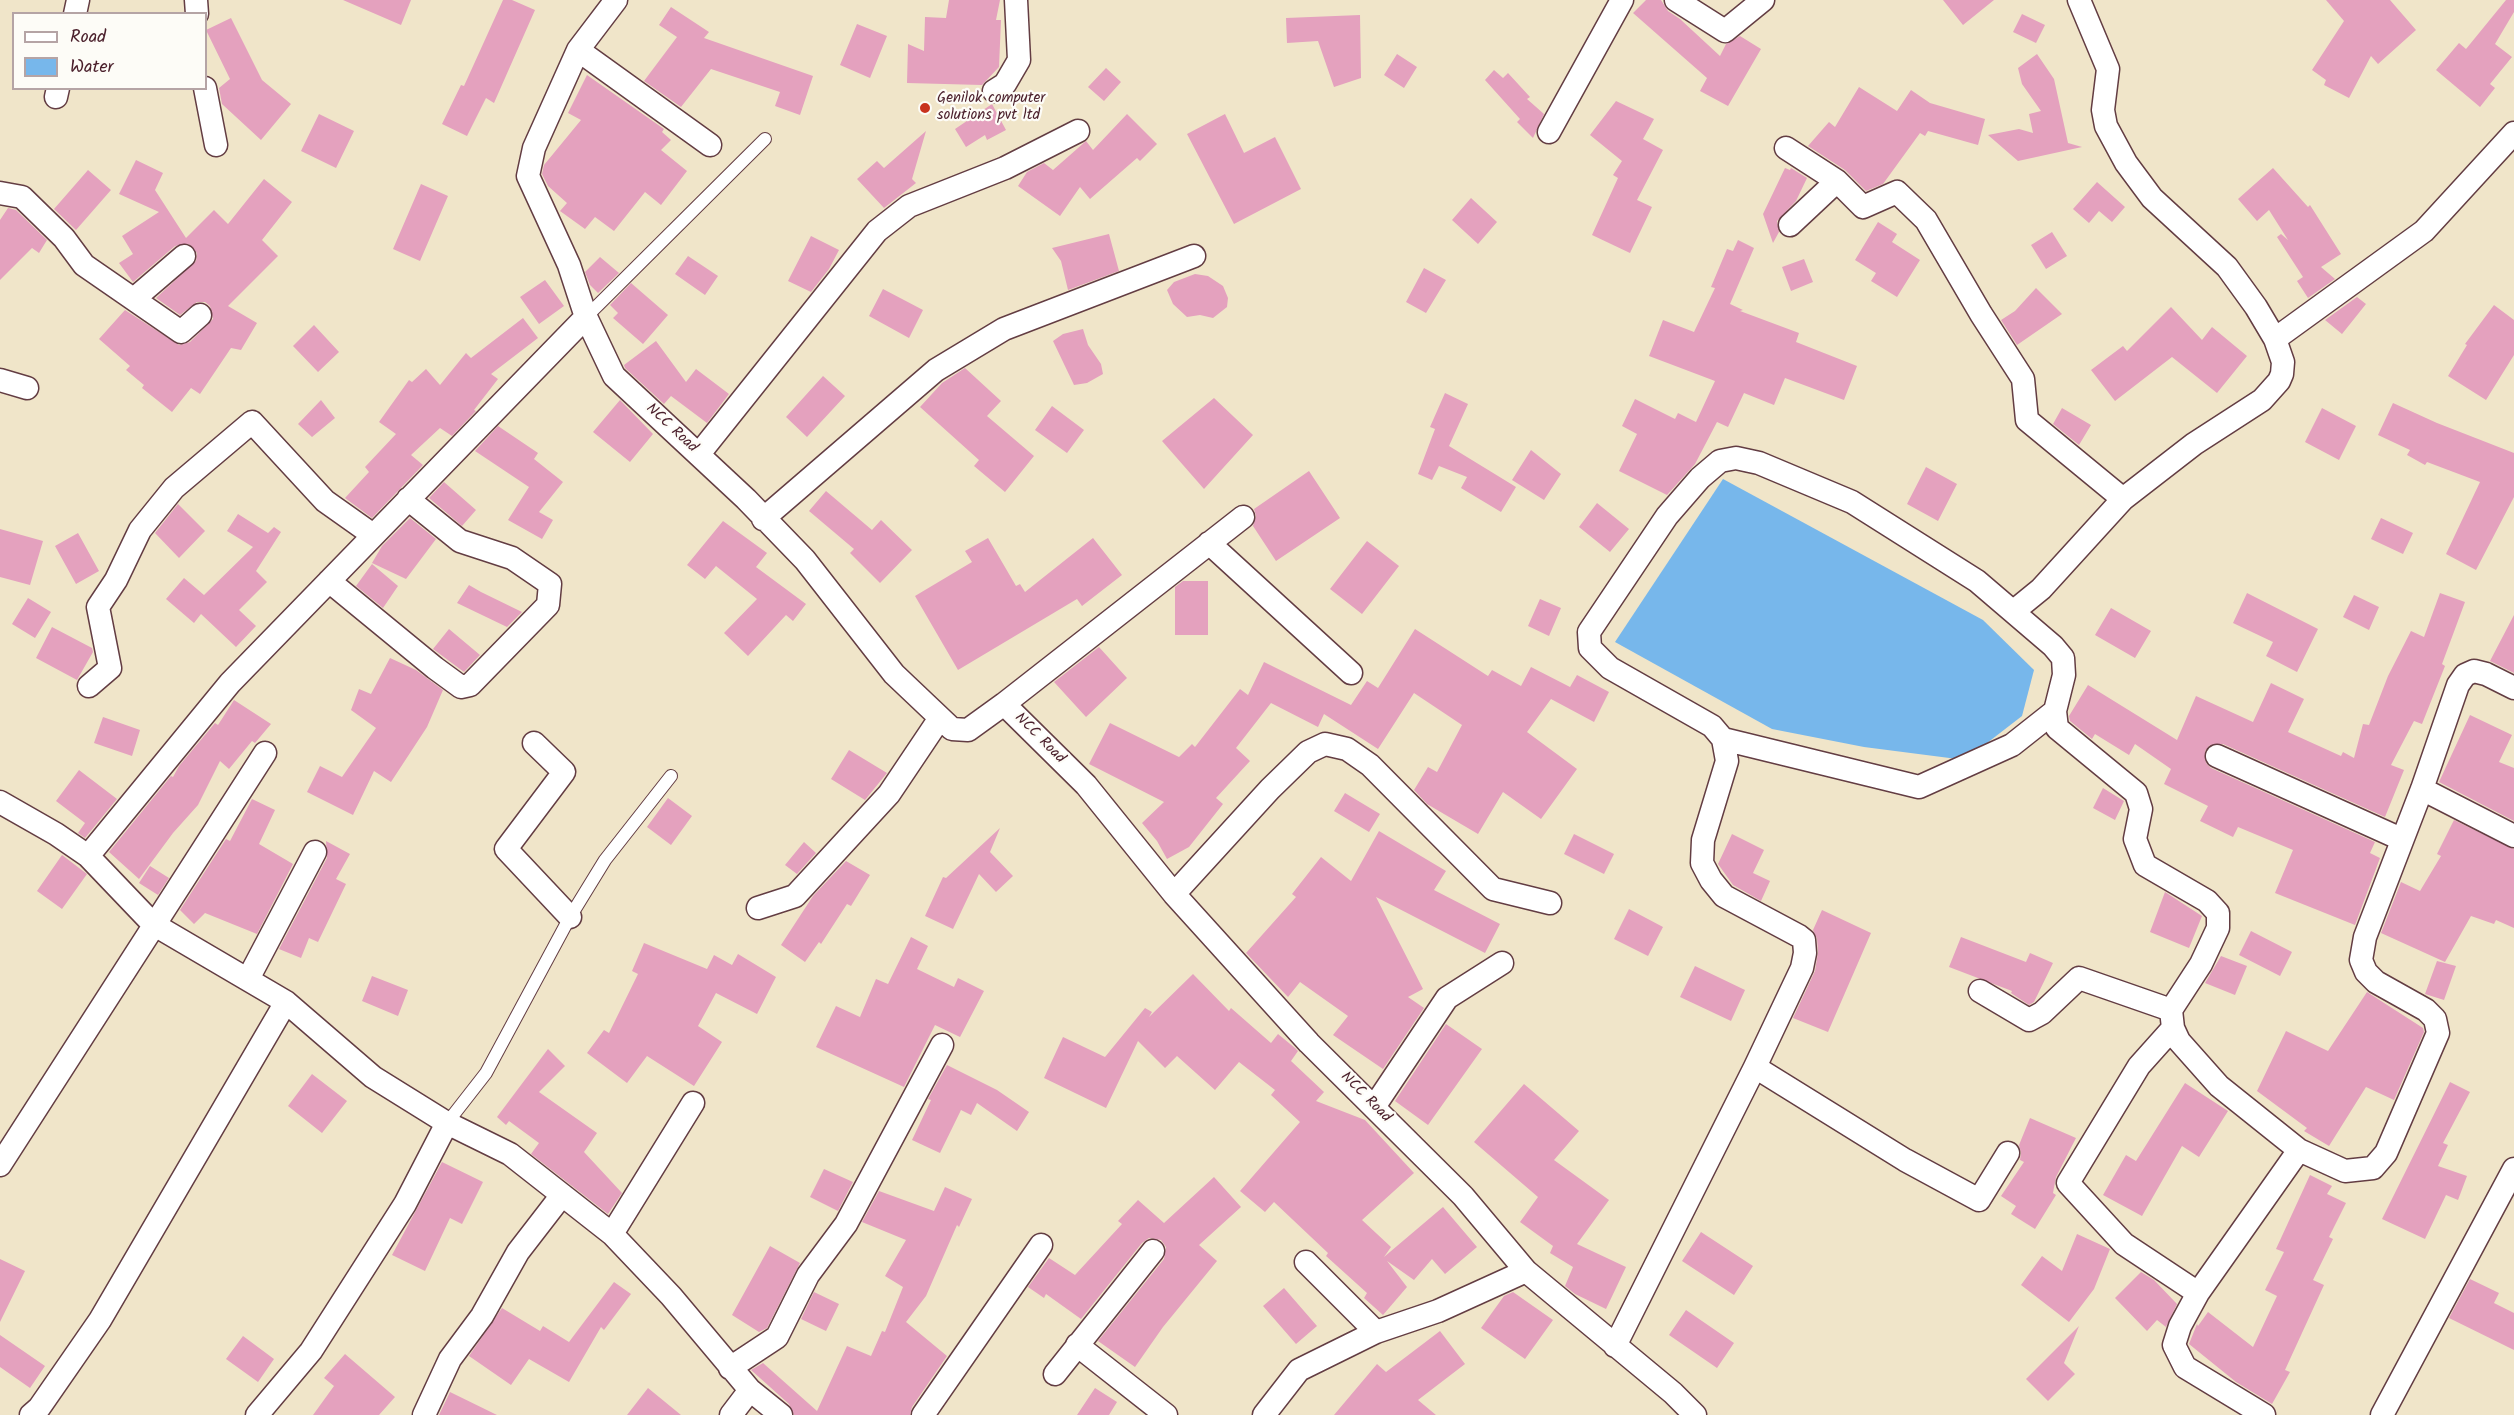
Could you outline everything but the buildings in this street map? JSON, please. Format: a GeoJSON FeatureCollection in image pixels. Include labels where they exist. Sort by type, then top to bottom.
{"type":"FeatureCollection","features":[{"type":"Feature","properties":{"kind":"street","name":"NCC Road"},"geometry":{"type":"LineString","coordinates":[[616,0],[578,50],[534,148],[528,176],[569,265],[586,317],[614,376],[746,499],[805,560],[894,674],[952,729],[968,730],[1004,704],[1086,785],[1174,894],[1309,1043],[1463,1196],[1526,1271],[1695,1415]]}},
{"type":"Feature","properties":{"kind":"street"},"geometry":{"type":"LineString","coordinates":[[1000,87],[1019,60],[1016,0]]}},
{"type":"Feature","properties":{"kind":"street"},"geometry":{"type":"LineString","coordinates":[[1550,132],[1622,0]]}},
{"type":"Feature","properties":{"kind":"street"},"geometry":{"type":"LineString","coordinates":[[1676,0],[1725,31],[1763,0]]}},
{"type":"Feature","properties":{"kind":"street"},"geometry":{"type":"LineString","coordinates":[[2014,611],[2041,589],[2123,499],[2194,444],[2262,400],[2282,374],[2283,362],[2275,339],[2227,267],[2152,198],[2126,163],[2106,126],[2103,110],[2108,69],[2079,0]]}},
{"type":"Feature","properties":{"kind":"street"},"geometry":{"type":"LineString","coordinates":[[578,50],[710,145]]}},
{"type":"Feature","properties":{"kind":"street"},"geometry":{"type":"LineString","coordinates":[[205,90],[216,144]]}},
{"type":"Feature","properties":{"kind":"street"},"geometry":{"type":"LineString","coordinates":[[699,454],[877,231],[909,206],[1005,168],[1078,131]]}},
{"type":"Feature","properties":{"kind":"street"},"geometry":{"type":"LineString","coordinates":[[2275,339],[2424,231],[2514,133]]}},
{"type":"Feature","properties":{"kind":"street"},"geometry":{"type":"LineString","coordinates":[[1786,148],[1837,181],[1863,207],[1897,192],[1926,220],[1981,314],[2023,379],[2027,420],[2123,499]]}},
{"type":"Feature","properties":{"kind":"street"},"geometry":{"type":"LineString","coordinates":[[1790,225],[1837,181]]}},
{"type":"Feature","properties":{"kind":"street"},"geometry":{"type":"LineString","coordinates":[[0,193],[22,197],[64,238],[84,265],[135,298],[181,332],[200,315]]}},
{"type":"Feature","properties":{"kind":"street"},"geometry":{"type":"LineString","coordinates":[[135,298],[184,256]]}},
{"type":"Feature","properties":{"kind":"street"},"geometry":{"type":"LineString","coordinates":[[763,519],[936,370],[1004,329],[1194,256]]}},
{"type":"Feature","properties":{"kind":"street"},"geometry":{"type":"LineString","coordinates":[[88,856],[230,683],[586,317]]}},
{"type":"Feature","properties":{"kind":"street"},"geometry":{"type":"LineString","coordinates":[[0,380],[27,388]]}},
{"type":"Feature","properties":{"kind":"street"},"geometry":{"type":"LineString","coordinates":[[89,686],[110,668],[98,607],[116,580],[140,530],[174,488],[252,422],[325,501],[373,535]]}},
{"type":"Feature","properties":{"kind":"street"},"geometry":{"type":"LineString","coordinates":[[1616,1346],[1755,1067],[1802,968],[1806,946],[1799,936],[1725,896],[1711,880],[1702,863],[1703,840],[1727,761],[1723,738],[1712,726],[1610,668],[1590,648],[1588,632],[1667,516],[1700,478],[1720,461],[1736,458],[1759,463],[1852,502],[1977,581],[2014,611],[2064,658],[2064,675],[2055,711],[2057,728],[2136,793],[2141,810],[2135,839],[2145,865],[2206,901],[2218,913],[2218,928],[2172,1019],[2139,1066],[2068,1183],[2124,1244],[2198,1293]]}},
{"type":"Feature","properties":{"kind":"street"},"geometry":{"type":"LineString","coordinates":[[329,581],[461,687],[470,685],[548,604],[550,584],[512,558],[460,541],[408,500]]}},
{"type":"Feature","properties":{"kind":"street"},"geometry":{"type":"LineString","coordinates":[[1004,704],[1243,517]]}},
{"type":"Feature","properties":{"kind":"street"},"geometry":{"type":"LineString","coordinates":[[1209,543],[1351,673]]}},
{"type":"Feature","properties":{"kind":"street"},"geometry":{"type":"LineString","coordinates":[[1980,991],[2029,1020],[2042,1014],[2079,978],[2172,1019],[2180,1041],[2219,1086],[2299,1150],[2345,1171],[2373,1168],[2386,1153],[2434,1047],[2438,1033],[2435,1019],[2426,1010],[2376,982],[2366,972],[2361,960],[2365,937],[2422,789],[2458,685],[2465,675],[2474,671],[2486,674],[2514,688]]}},
{"type":"Feature","properties":{"kind":"street"},"geometry":{"type":"LineString","coordinates":[[1723,738],[1919,788],[2012,745],[2055,711]]}},
{"type":"Feature","properties":{"kind":"street"},"geometry":{"type":"LineString","coordinates":[[758,908],[795,896],[889,794],[940,718]]}},
{"type":"Feature","properties":{"kind":"street"},"geometry":{"type":"LineString","coordinates":[[534,743],[564,772],[506,849],[570,916]]}},
{"type":"Feature","properties":{"kind":"street"},"geometry":{"type":"LineString","coordinates":[[1174,894],[1270,789],[1308,752],[1325,744],[1347,749],[1370,765],[1493,889],[1550,903]]}},
{"type":"Feature","properties":{"kind":"street"},"geometry":{"type":"LineString","coordinates":[[0,1165],[265,753]]}},
{"type":"Feature","properties":{"kind":"street"},"geometry":{"type":"LineString","coordinates":[[2217,756],[2401,839]]}},
{"type":"Feature","properties":{"kind":"street"},"geometry":{"type":"LineString","coordinates":[[2422,789],[2514,836]]}},
{"type":"Feature","properties":{"kind":"street"},"geometry":{"type":"LineString","coordinates":[[0,802],[56,834],[88,856],[153,924],[286,1002],[373,1077],[447,1123],[510,1154],[612,1234],[671,1296],[750,1390],[781,1415]]}},
{"type":"Feature","properties":{"kind":"street"},"geometry":{"type":"LineString","coordinates":[[248,979],[315,852]]}},
{"type":"Feature","properties":{"kind":"street"},"geometry":{"type":"LineString","coordinates":[[1374,1107],[1447,998],[1502,963]]}},
{"type":"Feature","properties":{"kind":"street"},"geometry":{"type":"LineString","coordinates":[[31,1415],[39,1408],[100,1320],[286,1002]]}},
{"type":"Feature","properties":{"kind":"street"},"geometry":{"type":"LineString","coordinates":[[730,1368],[777,1337],[808,1275],[846,1224],[942,1045]]}},
{"type":"Feature","properties":{"kind":"street"},"geometry":{"type":"LineString","coordinates":[[1755,1067],[1905,1160],[1979,1200],[2008,1153]]}},
{"type":"Feature","properties":{"kind":"street"},"geometry":{"type":"LineString","coordinates":[[612,1234],[693,1103]]}},
{"type":"Feature","properties":{"kind":"street"},"geometry":{"type":"LineString","coordinates":[[257,1415],[311,1351],[405,1204],[447,1123]]}},
{"type":"Feature","properties":{"kind":"street"},"geometry":{"type":"LineString","coordinates":[[2264,1415],[2186,1366],[2174,1345],[2180,1326],[2198,1293],[2299,1150]]}},
{"type":"Feature","properties":{"kind":"street"},"geometry":{"type":"LineString","coordinates":[[2382,1415],[2514,1168]]}},
{"type":"Feature","properties":{"kind":"street"},"geometry":{"type":"LineString","coordinates":[[424,1415],[450,1359],[482,1316],[518,1252],[562,1195]]}},
{"type":"Feature","properties":{"kind":"street"},"geometry":{"type":"LineString","coordinates":[[923,1415],[1041,1245]]}},
{"type":"Feature","properties":{"kind":"street"},"geometry":{"type":"LineString","coordinates":[[1055,1374],[1153,1251]]}},
{"type":"Feature","properties":{"kind":"street"},"geometry":{"type":"LineString","coordinates":[[1306,1262],[1376,1332]]}},
{"type":"Feature","properties":{"kind":"street"},"geometry":{"type":"LineString","coordinates":[[1264,1415],[1299,1370],[1376,1332],[1438,1311],[1526,1271]]}},
{"type":"Feature","properties":{"kind":"street"},"geometry":{"type":"LineString","coordinates":[[1077,1345],[1166,1415]]}},
{"type":"Feature","properties":{"kind":"street"},"geometry":{"type":"LineString","coordinates":[[731,1415],[750,1390]]}},
{"type":"Feature","properties":{"kind":"lane"},"geometry":{"type":"LineString","coordinates":[[586,317],[765,139]]}},
{"type":"Feature","properties":{"kind":"lane"},"geometry":{"type":"LineString","coordinates":[[447,1123],[486,1072],[570,916],[605,860],[671,776]]}},
{"type":"Feature","properties":{"kind":"water"},"geometry":{"type":"Polygon","coordinates":[[[1723,479],[1983,620],[2034,670],[2022,716],[1965,760],[1864,747],[1772,729],[1615,642],[1723,479]]]}},
{"type":"Feature","properties":{"kind":"place","name":"Genilok computer solutions pvt ltd"},"geometry":{"type":"Point","coordinates":[925,108]}}]}
